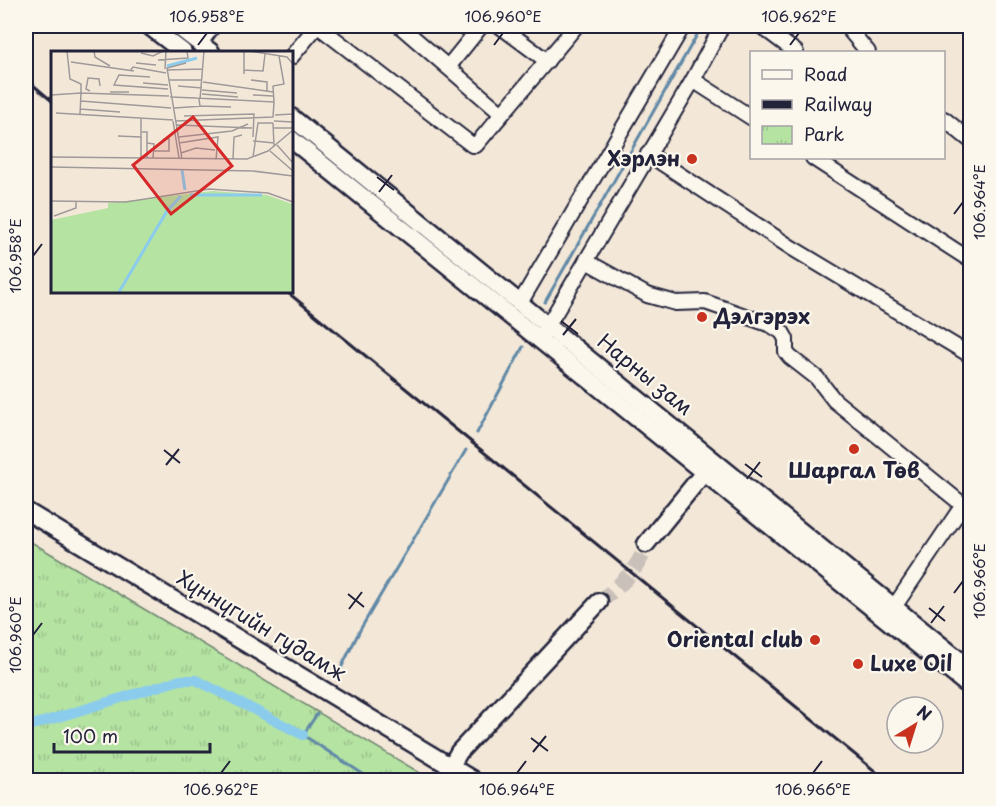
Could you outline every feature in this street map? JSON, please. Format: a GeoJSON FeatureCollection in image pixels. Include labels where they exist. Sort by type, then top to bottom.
{"type":"FeatureCollection","features":[{"type":"Feature","properties":{"kind":"main road"},"geometry":{"type":"LineString","coordinates":[[149,26],[182,51]]}},
{"type":"Feature","properties":{"kind":"main road"},"geometry":{"type":"LineString","coordinates":[[177,26],[205,48]]}},
{"type":"Feature","properties":{"kind":"main road","name":"Нарны зам"},"geometry":{"type":"LineString","coordinates":[[292,118],[520,303],[544,332]]}},
{"type":"Feature","properties":{"kind":"main road","name":"Нарны зам"},"geometry":{"type":"LineString","coordinates":[[292,140],[544,332],[890,613],[970,687]]}},
{"type":"Feature","properties":{"kind":"main road"},"geometry":{"type":"LineString","coordinates":[[646,544],[709,466]]}},
{"type":"Feature","properties":{"kind":"main road","name":"Хүннүгийн гудамж"},"geometry":{"type":"LineString","coordinates":[[26,511],[473,780]]}},
{"type":"Feature","properties":{"kind":"main road"},"geometry":{"type":"LineString","coordinates":[[451,766],[459,752],[599,602]]}},
{"type":"Feature","properties":{"kind":"main road","name":"Нарны зам"},"geometry":{"type":"LineString","coordinates":[[890,613],[970,669]]}},
{"type":"Feature","properties":{"kind":"street"},"geometry":{"type":"LineString","coordinates":[[205,48],[213,26]]}},
{"type":"Feature","properties":{"kind":"street"},"geometry":{"type":"LineString","coordinates":[[292,56],[317,26],[466,143],[476,145],[576,26]]}},
{"type":"Feature","properties":{"kind":"street"},"geometry":{"type":"LineString","coordinates":[[400,26],[502,114]]}},
{"type":"Feature","properties":{"kind":"street"},"geometry":{"type":"LineString","coordinates":[[448,67],[481,26]]}},
{"type":"Feature","properties":{"kind":"street"},"geometry":{"type":"LineString","coordinates":[[500,26],[547,61]]}},
{"type":"Feature","properties":{"kind":"street"},"geometry":{"type":"LineString","coordinates":[[520,303],[683,26]]}},
{"type":"Feature","properties":{"kind":"street"},"geometry":{"type":"LineString","coordinates":[[544,332],[693,80],[722,26]]}},
{"type":"Feature","properties":{"kind":"street"},"geometry":{"type":"LineString","coordinates":[[761,26],[795,51]]}},
{"type":"Feature","properties":{"kind":"street"},"geometry":{"type":"LineString","coordinates":[[846,26],[867,51]]}},
{"type":"Feature","properties":{"kind":"street"},"geometry":{"type":"LineString","coordinates":[[693,80],[750,117]]}},
{"type":"Feature","properties":{"kind":"street"},"geometry":{"type":"LineString","coordinates":[[945,120],[970,140]]}},
{"type":"Feature","properties":{"kind":"street"},"geometry":{"type":"LineString","coordinates":[[648,154],[792,248],[970,355]]}},
{"type":"Feature","properties":{"kind":"street"},"geometry":{"type":"LineString","coordinates":[[815,159],[970,260]]}},
{"type":"Feature","properties":{"kind":"street"},"geometry":{"type":"LineString","coordinates":[[586,261],[647,295],[676,303],[705,302],[771,325],[782,332],[786,339],[786,351],[790,357],[817,378],[834,400],[963,505],[970,518]]}},
{"type":"Feature","properties":{"kind":"street"},"geometry":{"type":"LineString","coordinates":[[890,613],[963,505]]}},
{"type":"Feature","properties":{"kind":"green space"},"geometry":{"type":"Polygon","coordinates":[[[26,539],[432,780],[26,780],[26,539]]]}},
{"type":"Feature","properties":{"kind":"waterway"},"geometry":{"type":"LineString","coordinates":[[545,302],[702,26]]}},
{"type":"Feature","properties":{"kind":"waterway"},"geometry":{"type":"LineString","coordinates":[[477,433],[523,347]]}},
{"type":"Feature","properties":{"kind":"waterway"},"geometry":{"type":"LineString","coordinates":[[338,674],[360,630],[466,450]]}},
{"type":"Feature","properties":{"kind":"waterway"},"geometry":{"type":"LineString","coordinates":[[26,727],[180,680],[196,680],[303,735]]}},
{"type":"Feature","properties":{"kind":"waterway"},"geometry":{"type":"LineString","coordinates":[[317,714],[303,735],[372,780]]}},
{"type":"Feature","properties":{"kind":"tunnel"},"geometry":{"type":"LineString","coordinates":[[599,602],[621,584],[634,569],[646,544]]}},
{"type":"Feature","properties":{"kind":"railway"},"geometry":{"type":"LineString","coordinates":[[26,79],[51,100]]}},
{"type":"Feature","properties":{"kind":"railway"},"geometry":{"type":"LineString","coordinates":[[287,292],[886,780]]}},
{"type":"Feature","properties":{"kind":"place","name":"Хэрлэн"},"geometry":{"type":"Point","coordinates":[692,159]}},
{"type":"Feature","properties":{"kind":"place","name":"Дэлгэрэх"},"geometry":{"type":"Point","coordinates":[702,317]}},
{"type":"Feature","properties":{"kind":"place","name":"Шаргал Төв"},"geometry":{"type":"Point","coordinates":[854,449]}},
{"type":"Feature","properties":{"kind":"place","name":"Oriental club"},"geometry":{"type":"Point","coordinates":[815,640]}},
{"type":"Feature","properties":{"kind":"place","name":"Luxe Oil"},"geometry":{"type":"Point","coordinates":[858,664]}}]}
